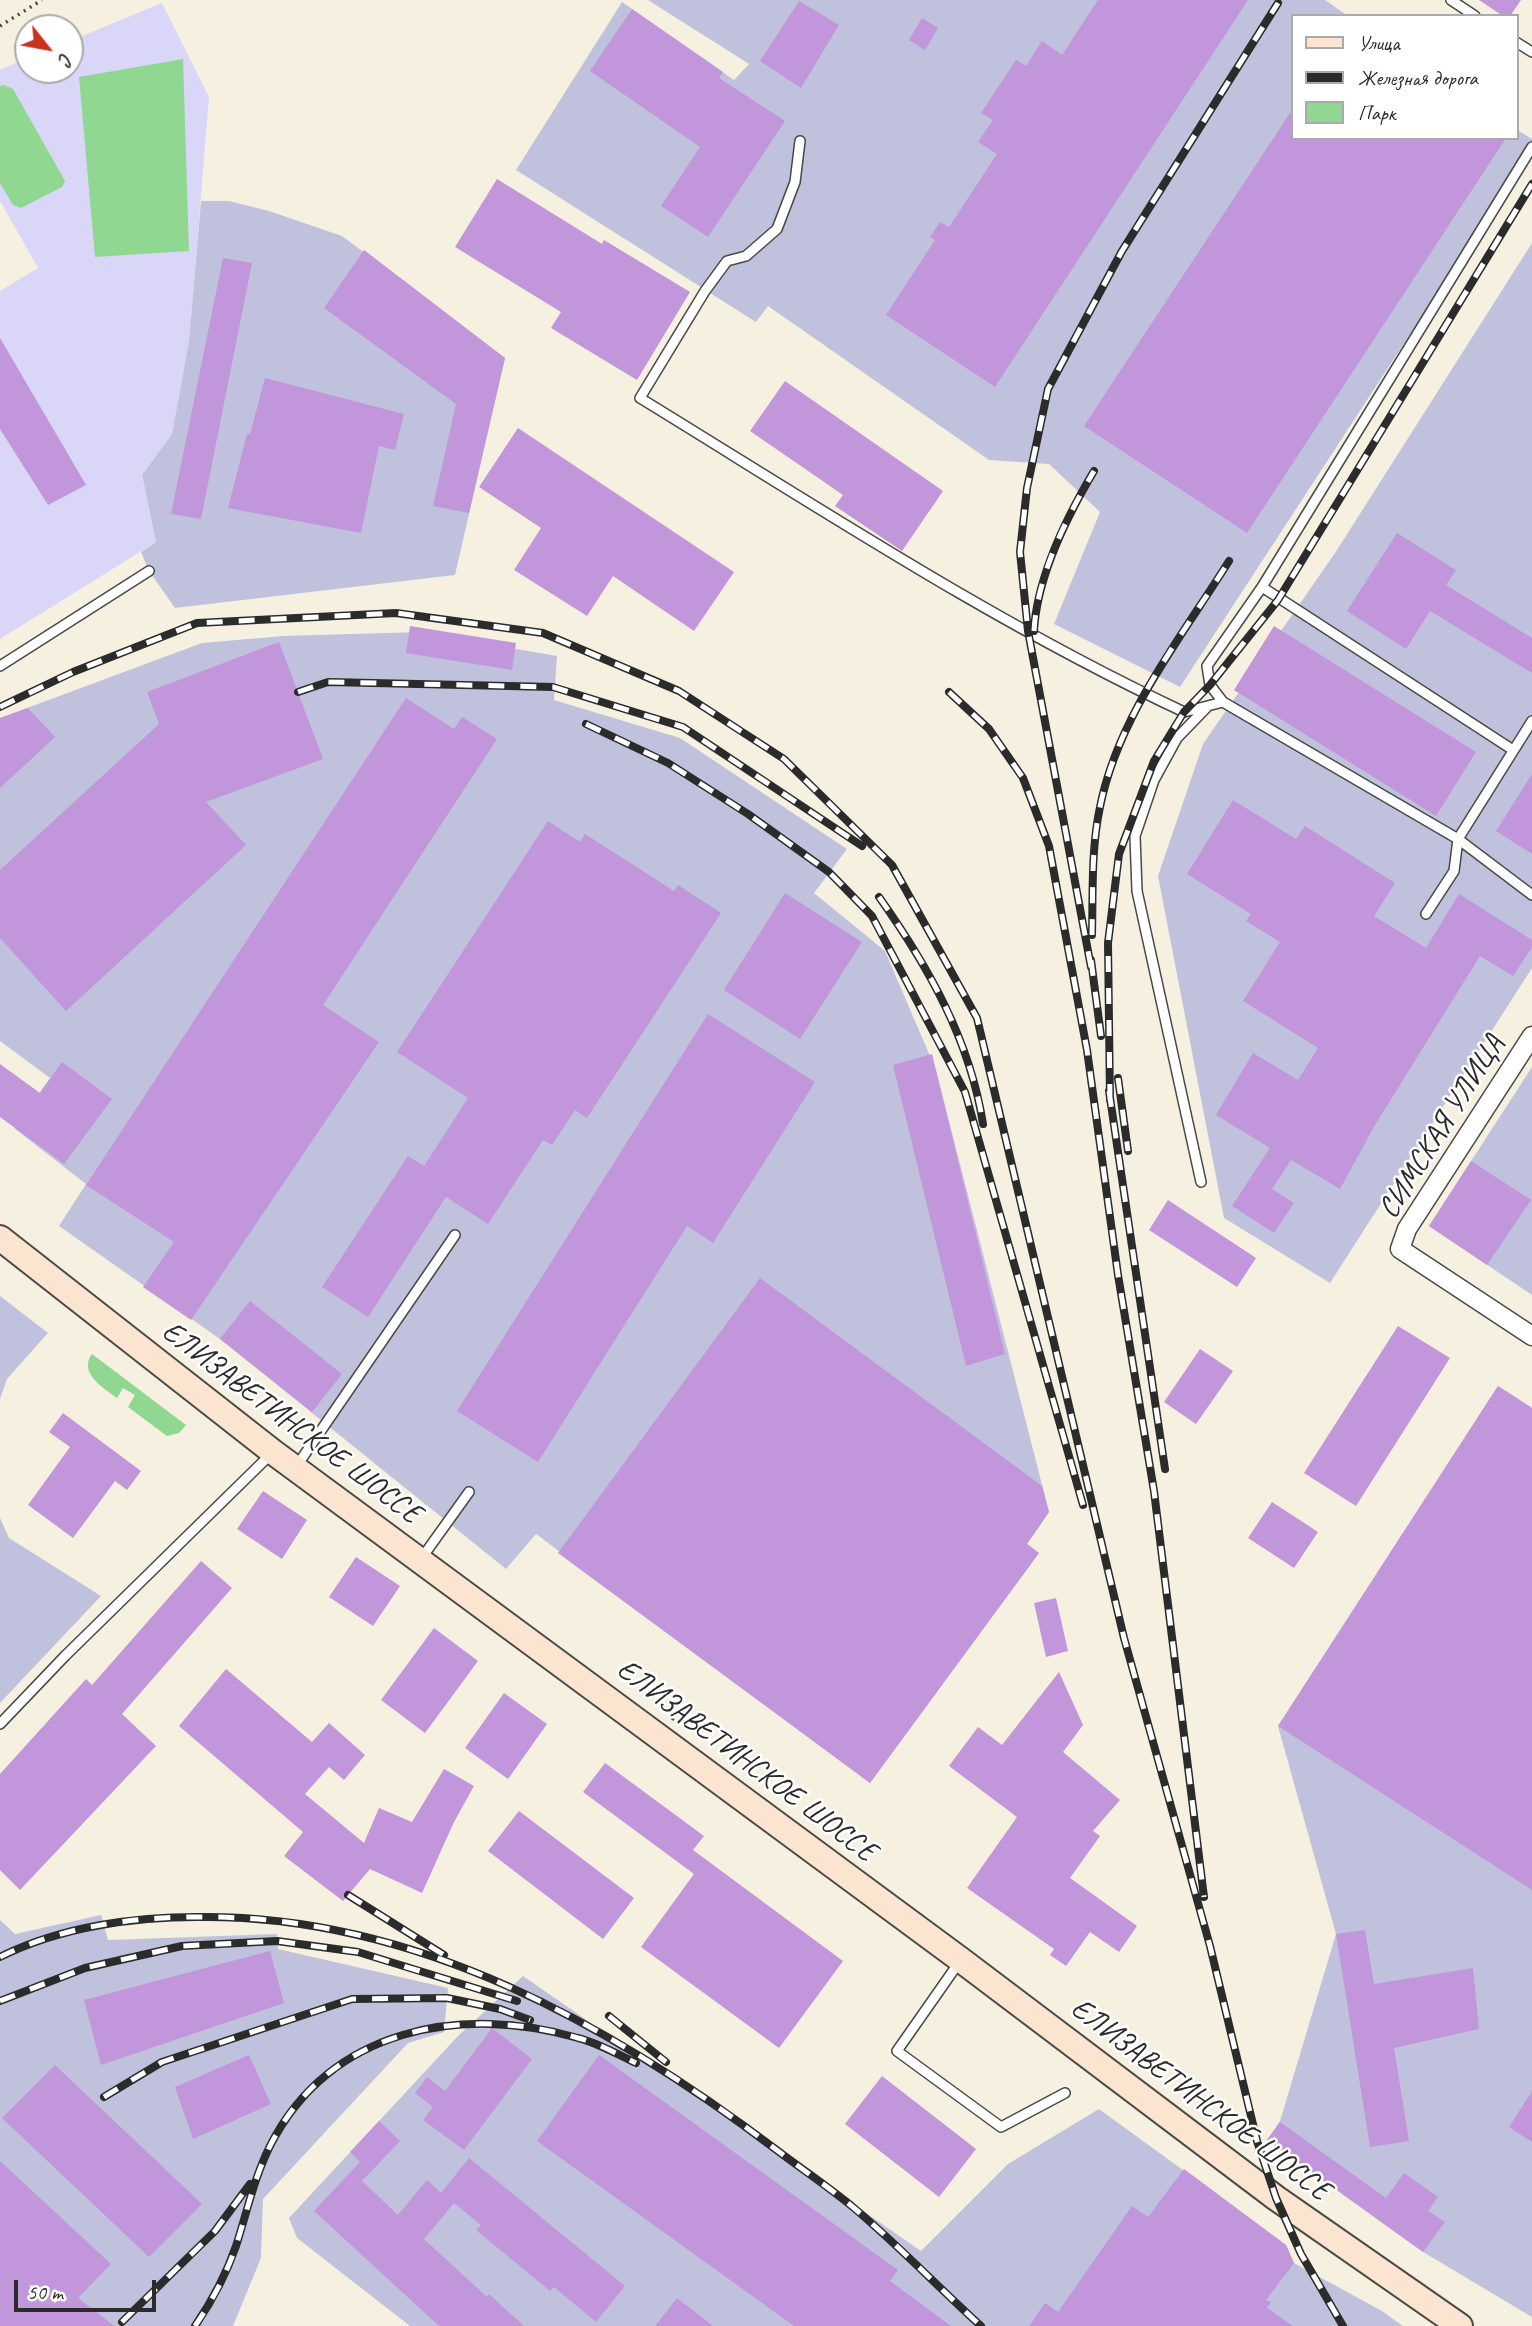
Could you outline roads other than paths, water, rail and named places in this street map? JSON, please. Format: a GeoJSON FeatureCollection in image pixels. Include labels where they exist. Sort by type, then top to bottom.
{"type":"FeatureCollection","features":[{"type":"Feature","properties":{"kind":"main road","name":"ЕЛИЗАВЕТИНСКОЕ ШОССЕ"},"geometry":{"type":"LineString","coordinates":[[0,1238],[273,1452],[961,1960],[1276,2198],[1460,2326]]}},
{"type":"Feature","properties":{"kind":"street","name":"СИМСКАЯ УЛИЦА"},"geometry":{"type":"LineString","coordinates":[[1532,1036],[1407,1229],[1400,1249],[1532,1336]]}},
{"type":"Feature","properties":{"kind":"lane"},"geometry":{"type":"LineString","coordinates":[[1451,0],[1472,14]]}},
{"type":"Feature","properties":{"kind":"lane"},"geometry":{"type":"LineString","coordinates":[[800,141],[795,182],[777,229],[746,256],[727,261],[705,291],[640,398],[968,599],[1184,712],[1223,702]]}},
{"type":"Feature","properties":{"kind":"lane"},"geometry":{"type":"LineString","coordinates":[[1532,147],[1262,587],[1207,666],[1210,685],[1223,702],[1458,839],[1532,895]]}},
{"type":"Feature","properties":{"kind":"lane"},"geometry":{"type":"LineString","coordinates":[[0,666],[149,571]]}},
{"type":"Feature","properties":{"kind":"lane"},"geometry":{"type":"LineString","coordinates":[[1262,587],[1514,750]]}},
{"type":"Feature","properties":{"kind":"lane"},"geometry":{"type":"LineString","coordinates":[[1201,1182],[1137,891],[1135,836],[1154,780],[1177,738],[1208,706]]}},
{"type":"Feature","properties":{"kind":"lane"},"geometry":{"type":"LineString","coordinates":[[1426,915],[1454,871],[1458,839],[1532,721]]}},
{"type":"Feature","properties":{"kind":"lane"},"geometry":{"type":"LineString","coordinates":[[295,1468],[455,1235]]}},
{"type":"Feature","properties":{"kind":"lane"},"geometry":{"type":"LineString","coordinates":[[0,1724],[65,1656],[273,1452]]}},
{"type":"Feature","properties":{"kind":"lane"},"geometry":{"type":"LineString","coordinates":[[420,1560],[469,1492]]}},
{"type":"Feature","properties":{"kind":"lane"},"geometry":{"type":"LineString","coordinates":[[961,1960],[897,2051],[1001,2127],[1065,2093]]}},
{"type":"Feature","properties":{"kind":"railway"},"geometry":{"type":"LineString","coordinates":[[1091,967],[1028,631],[1020,552],[1027,488],[1048,389],[1122,251],[1278,3]]}},
{"type":"Feature","properties":{"kind":"railway"},"geometry":{"type":"LineString","coordinates":[[1110,1100],[1108,943],[1119,854],[1154,761],[1184,712],[1210,685],[1278,600],[1532,184]]}},
{"type":"Feature","properties":{"kind":"railway"},"geometry":{"type":"LineString","coordinates":[[1034,631],[1036,610],[1047,569],[1073,508],[1094,471]]}},
{"type":"Feature","properties":{"kind":"railway"},"geometry":{"type":"LineString","coordinates":[[1092,935],[1095,839],[1109,773],[1136,709],[1229,561]]}},
{"type":"Feature","properties":{"kind":"railway"},"geometry":{"type":"LineString","coordinates":[[0,707],[73,672],[197,623],[396,613],[543,633],[679,691],[784,759],[892,865],[977,1018],[1124,1638],[1210,1946],[1257,2141],[1276,2198],[1301,2254],[1343,2326]]}},
{"type":"Feature","properties":{"kind":"railway"},"geometry":{"type":"LineString","coordinates":[[298,692],[328,682],[553,687],[683,727],[862,846]]}},
{"type":"Feature","properties":{"kind":"railway"},"geometry":{"type":"LineString","coordinates":[[949,692],[989,729],[1023,778],[1049,846],[1087,1050],[1118,1275],[1154,1491],[1204,1897]]}},
{"type":"Feature","properties":{"kind":"railway"},"geometry":{"type":"LineString","coordinates":[[586,724],[668,763],[748,814],[829,872],[872,916],[965,1092],[1083,1505]]}},
{"type":"Feature","properties":{"kind":"railway"},"geometry":{"type":"LineString","coordinates":[[879,897],[914,950],[945,1005],[968,1063],[983,1124]]}},
{"type":"Feature","properties":{"kind":"railway"},"geometry":{"type":"LineString","coordinates":[[1091,960],[1101,1036]]}},
{"type":"Feature","properties":{"kind":"railway"},"geometry":{"type":"LineString","coordinates":[[1118,1078],[1128,1151]]}},
{"type":"Feature","properties":{"kind":"railway"},"geometry":{"type":"LineString","coordinates":[[1109,1091],[1165,1469]]}},
{"type":"Feature","properties":{"kind":"railway"},"geometry":{"type":"LineString","coordinates":[[348,1895],[444,1955]]}},
{"type":"Feature","properties":{"kind":"railway"},"geometry":{"type":"LineString","coordinates":[[0,1957],[24,1946],[74,1930],[154,1918],[206,1917],[285,1922],[362,1936],[437,1958],[510,1987],[581,2022],[715,2105],[854,2208],[981,2326]]}},
{"type":"Feature","properties":{"kind":"railway"},"geometry":{"type":"LineString","coordinates":[[0,2001],[85,1968],[182,1946],[277,1941],[358,1952],[517,2001]]}},
{"type":"Feature","properties":{"kind":"railway"},"geometry":{"type":"LineString","coordinates":[[104,2097],[162,2062],[352,1999],[447,1998],[500,2009],[530,2020]]}},
{"type":"Feature","properties":{"kind":"railway"},"geometry":{"type":"LineString","coordinates":[[609,2016],[666,2062]]}},
{"type":"Feature","properties":{"kind":"railway"},"geometry":{"type":"LineString","coordinates":[[195,2326],[228,2267],[270,2146],[295,2106],[327,2075],[363,2051],[403,2035],[445,2026],[489,2024],[534,2028],[578,2038],[636,2063]]}},
{"type":"Feature","properties":{"kind":"railway"},"geometry":{"type":"LineString","coordinates":[[122,2322],[215,2231],[250,2184]]}}]}
